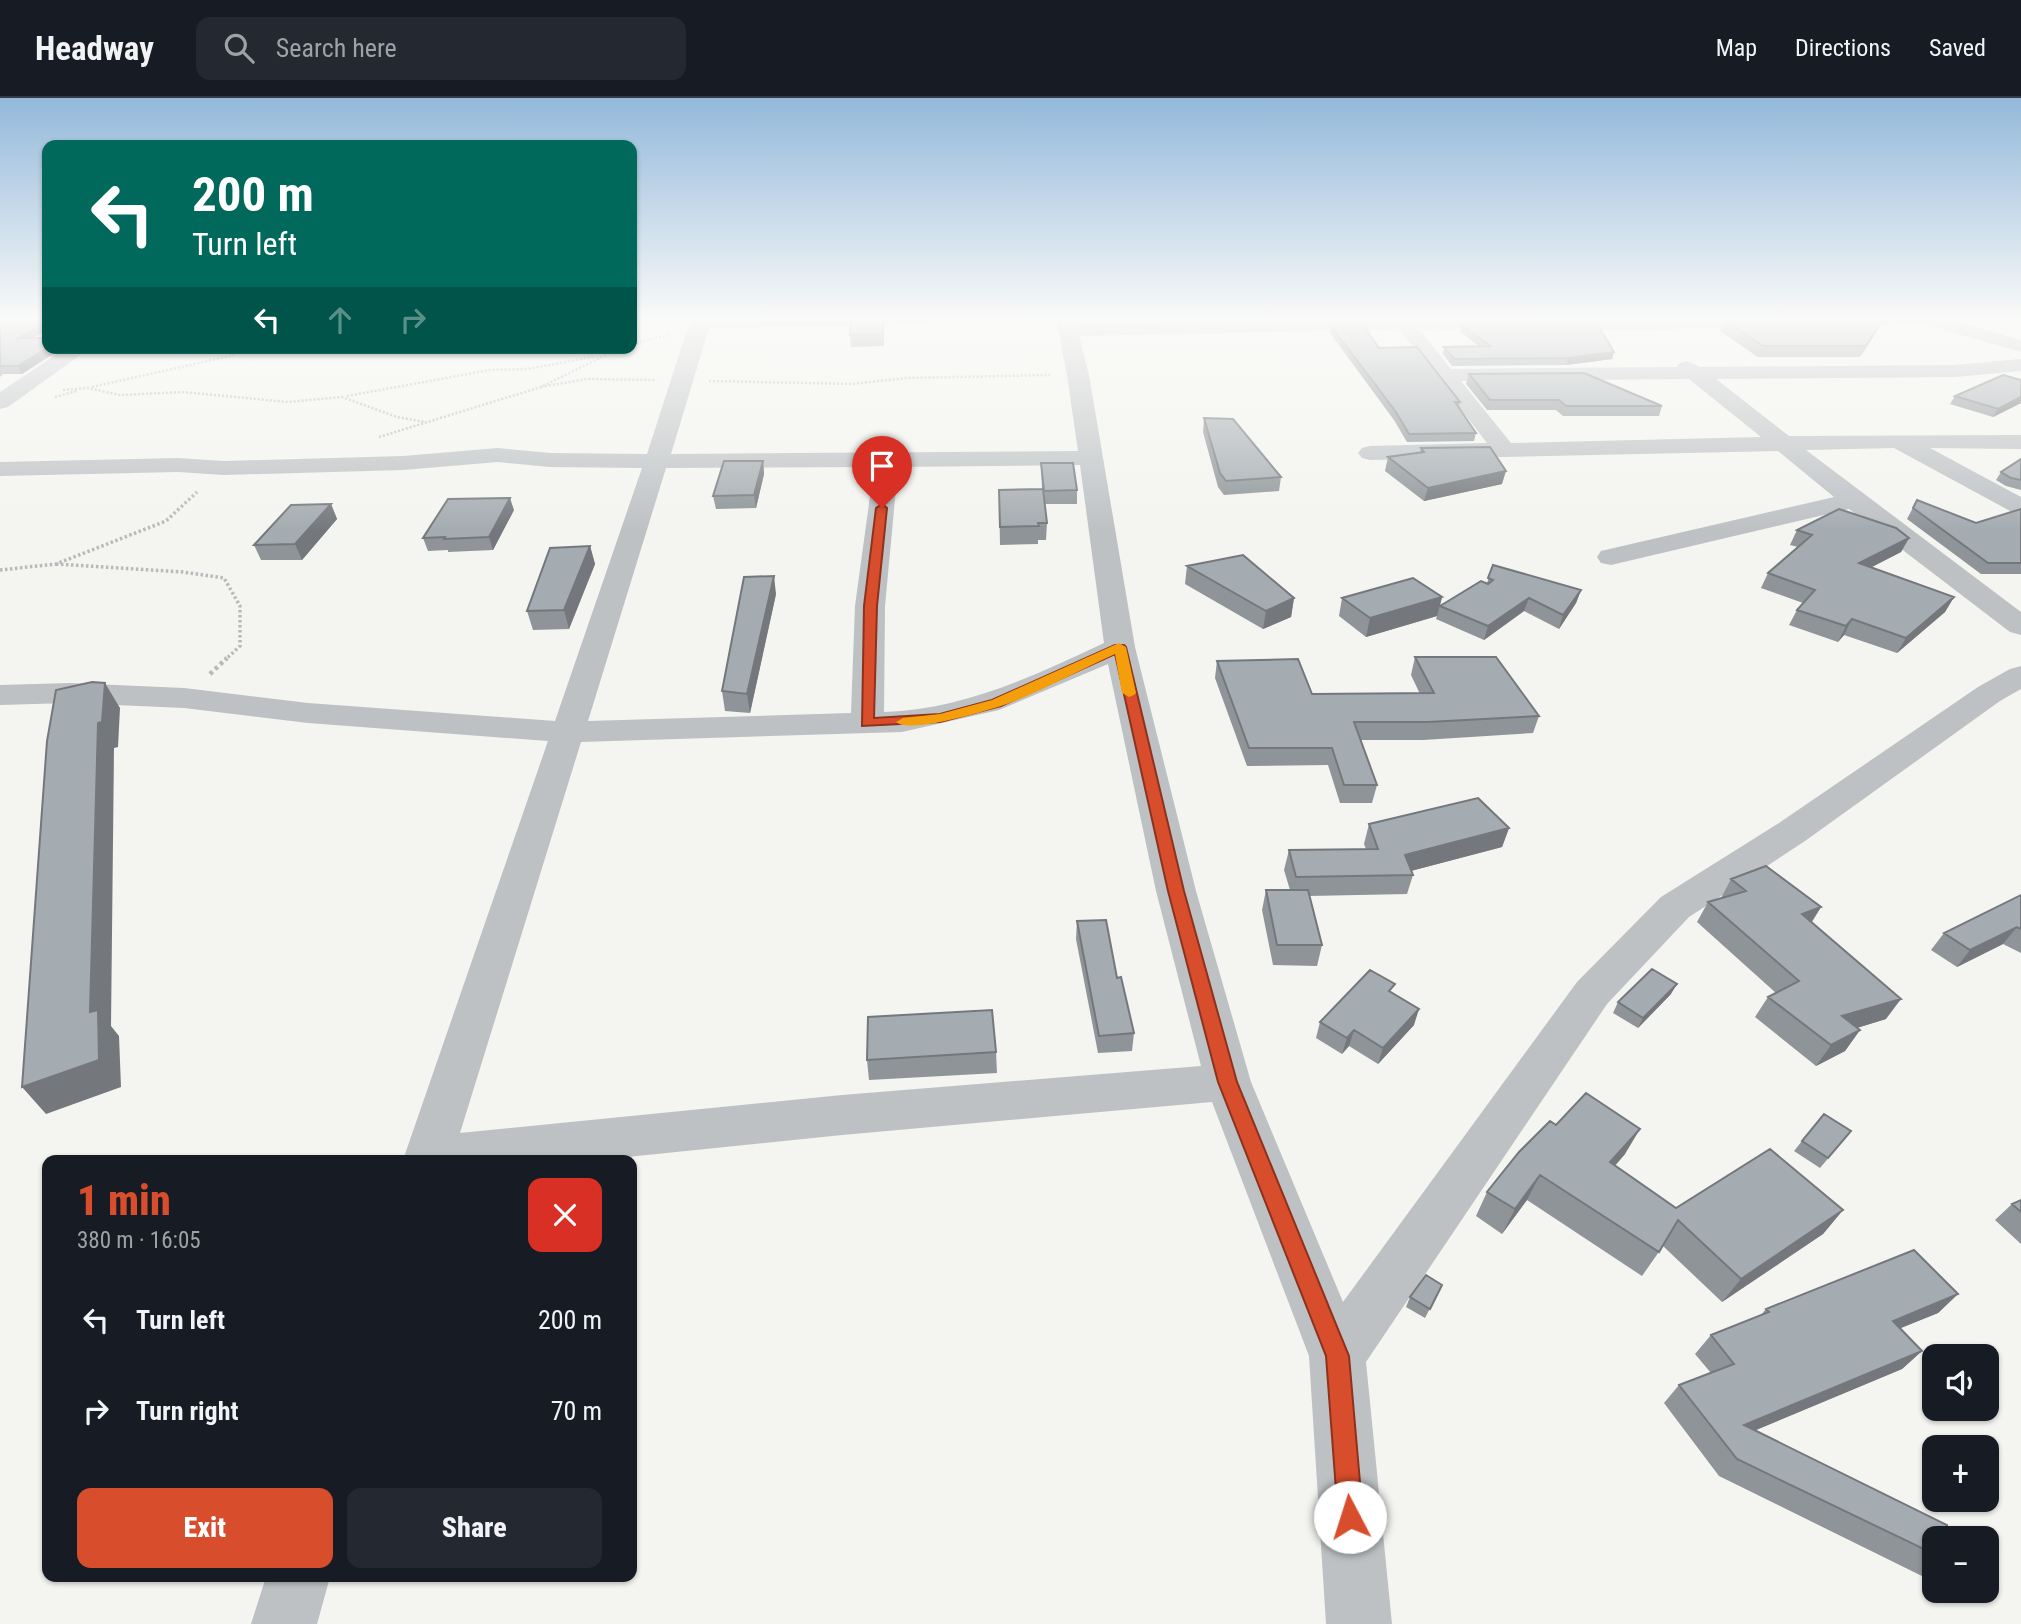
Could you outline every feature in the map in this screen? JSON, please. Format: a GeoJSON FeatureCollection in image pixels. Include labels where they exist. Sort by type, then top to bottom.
{"type":"FeatureCollection","features":[{"type":"Feature","properties":{"kind":"street"},"geometry":{"type":"LineString","coordinates":[[429,1155],[512,895],[570,732],[680,389]]}},
{"type":"Feature","properties":{"kind":"street"},"geometry":{"type":"LineString","coordinates":[[1080,389],[1119,647],[1176,891],[1228,1082],[1337,1356],[1359,1624]]}},
{"type":"Feature","properties":{"kind":"street"},"geometry":{"type":"LineString","coordinates":[[1456,389],[1504,450]]}},
{"type":"Feature","properties":{"kind":"street"},"geometry":{"type":"LineString","coordinates":[[1717,389],[1854,500],[2021,626]]}},
{"type":"Feature","properties":{"kind":"street"},"geometry":{"type":"LineString","coordinates":[[1899,441],[2021,507]]}},
{"type":"Feature","properties":{"kind":"street"},"geometry":{"type":"LineString","coordinates":[[1370,453],[1899,441],[2021,442]]}},
{"type":"Feature","properties":{"kind":"street"},"geometry":{"type":"LineString","coordinates":[[0,469],[178,465],[224,468],[403,463],[498,455],[551,460],[658,461],[1090,458]]}},
{"type":"Feature","properties":{"kind":"street"},"geometry":{"type":"LineString","coordinates":[[867,723],[870,606],[887,458]]}},
{"type":"Feature","properties":{"kind":"street"},"geometry":{"type":"LineString","coordinates":[[1611,557],[1854,500]]}},
{"type":"Feature","properties":{"kind":"street"},"geometry":{"type":"LineString","coordinates":[[0,695],[70,693],[184,698],[308,713],[570,732],[867,723],[940,718],[996,703],[1119,647]]}},
{"type":"Feature","properties":{"kind":"street"},"geometry":{"type":"LineString","coordinates":[[1337,1356],[1592,993],[1675,907],[1792,832],[1989,694],[2021,676]]}},
{"type":"Feature","properties":{"kind":"street"},"geometry":{"type":"LineString","coordinates":[[457,1155],[842,1115],[1228,1082]]}},
{"type":"Feature","properties":{"kind":"street"},"geometry":{"type":"LineString","coordinates":[[284,1624],[297,1582]]}},
{"type":"Feature","properties":{"kind":"path"},"geometry":{"type":"LineString","coordinates":[[2,398],[78,389]]}},
{"type":"Feature","properties":{"kind":"path"},"geometry":{"type":"LineString","coordinates":[[52,398],[84,389]]}},
{"type":"Feature","properties":{"kind":"path"},"geometry":{"type":"LineString","coordinates":[[94,389],[120,395],[183,392],[288,402],[342,397],[385,389]]}},
{"type":"Feature","properties":{"kind":"path"},"geometry":{"type":"LineString","coordinates":[[374,438],[534,389]]}},
{"type":"Feature","properties":{"kind":"path"},"geometry":{"type":"LineString","coordinates":[[342,397],[397,417],[425,422]]}},
{"type":"Feature","properties":{"kind":"path"},"geometry":{"type":"LineString","coordinates":[[56,564],[166,521],[224,468]]}},
{"type":"Feature","properties":{"kind":"path"},"geometry":{"type":"LineString","coordinates":[[0,570],[56,564],[145,571],[190,571],[224,579],[240,606],[240,646],[184,698]]}},
{"type":"Feature","properties":{"kind":"building"},"geometry":{"type":"Polygon","coordinates":[[[1379,389],[1450,389],[1460,402],[1455,402],[1476,433],[1409,434],[1379,389]]]}},
{"type":"Feature","properties":{"kind":"building"},"geometry":{"type":"Polygon","coordinates":[[[1481,389],[1622,389],[1662,406],[1566,406],[1559,400],[1490,400],[1481,389]]]}},
{"type":"Feature","properties":{"kind":"building"},"geometry":{"type":"Polygon","coordinates":[[[1971,389],[2021,389],[2021,397],[1998,409],[1955,396],[1971,389]]]}},
{"type":"Feature","properties":{"kind":"building"},"geometry":{"type":"Polygon","coordinates":[[[1204,418],[1233,419],[1281,477],[1226,481],[1220,473],[1204,418]]]}},
{"type":"Feature","properties":{"kind":"building"},"geometry":{"type":"Polygon","coordinates":[[[1490,447],[1506,471],[1428,488],[1388,457],[1424,452],[1421,448],[1490,447]]]}},
{"type":"Feature","properties":{"kind":"building"},"geometry":{"type":"Polygon","coordinates":[[[2021,459],[2021,480],[2001,472],[2021,459]]]}},
{"type":"Feature","properties":{"kind":"building"},"geometry":{"type":"Polygon","coordinates":[[[724,461],[763,461],[754,495],[713,496],[724,461]]]}},
{"type":"Feature","properties":{"kind":"building"},"geometry":{"type":"Polygon","coordinates":[[[1041,463],[1073,463],[1077,490],[1044,491],[1041,463]]]}},
{"type":"Feature","properties":{"kind":"building"},"geometry":{"type":"Polygon","coordinates":[[[1043,489],[1047,523],[1038,523],[1039,526],[1000,527],[999,490],[1043,489]]]}},
{"type":"Feature","properties":{"kind":"building"},"geometry":{"type":"Polygon","coordinates":[[[510,498],[489,537],[423,538],[448,499],[510,498]]]}},
{"type":"Feature","properties":{"kind":"building"},"geometry":{"type":"Polygon","coordinates":[[[1917,500],[1976,523],[2021,509],[2021,563],[1988,563],[1913,508],[1917,500]]]}},
{"type":"Feature","properties":{"kind":"building"},"geometry":{"type":"Polygon","coordinates":[[[331,504],[295,544],[254,545],[291,505],[331,504]]]}},
{"type":"Feature","properties":{"kind":"building"},"geometry":{"type":"Polygon","coordinates":[[[1839,509],[1896,528],[1909,538],[1859,563],[1954,597],[1906,638],[1852,619],[1846,626],[1797,610],[1815,590],[1768,573],[1812,535],[1797,530],[1839,509]]]}},
{"type":"Feature","properties":{"kind":"building"},"geometry":{"type":"Polygon","coordinates":[[[590,546],[564,610],[527,611],[550,548],[590,546]]]}},
{"type":"Feature","properties":{"kind":"building"},"geometry":{"type":"Polygon","coordinates":[[[1243,555],[1294,598],[1266,611],[1187,566],[1243,555]]]}},
{"type":"Feature","properties":{"kind":"building"},"geometry":{"type":"Polygon","coordinates":[[[1493,565],[1581,590],[1563,615],[1529,598],[1488,626],[1440,606],[1481,581],[1488,584],[1493,580],[1488,578],[1493,565]]]}},
{"type":"Feature","properties":{"kind":"building"},"geometry":{"type":"Polygon","coordinates":[[[774,576],[747,694],[722,691],[744,577],[774,576]]]}},
{"type":"Feature","properties":{"kind":"building"},"geometry":{"type":"Polygon","coordinates":[[[1413,578],[1442,597],[1370,618],[1342,598],[1413,578]]]}},
{"type":"Feature","properties":{"kind":"building"},"geometry":{"type":"Polygon","coordinates":[[[1415,657],[1496,657],[1539,716],[1428,722],[1354,722],[1377,785],[1344,785],[1332,748],[1249,748],[1217,661],[1298,659],[1312,694],[1434,693],[1415,657]]]}},
{"type":"Feature","properties":{"kind":"building"},"geometry":{"type":"Polygon","coordinates":[[[92,682],[105,683],[102,722],[98,723],[90,1012],[98,1010],[99,1060],[22,1087],[47,741],[56,690],[92,682]]]}},
{"type":"Feature","properties":{"kind":"building"},"geometry":{"type":"Polygon","coordinates":[[[1478,798],[1509,828],[1405,855],[1413,875],[1296,877],[1289,850],[1378,849],[1369,824],[1478,798]]]}},
{"type":"Feature","properties":{"kind":"building"},"geometry":{"type":"Polygon","coordinates":[[[1766,866],[1821,907],[1802,914],[1901,999],[1842,1016],[1860,1030],[1831,1045],[1768,997],[1799,981],[1708,902],[1746,891],[1731,879],[1766,866]]]}},
{"type":"Feature","properties":{"kind":"building"},"geometry":{"type":"Polygon","coordinates":[[[1266,890],[1308,890],[1322,945],[1277,945],[1266,890]]]}},
{"type":"Feature","properties":{"kind":"building"},"geometry":{"type":"Polygon","coordinates":[[[2021,895],[2021,929],[2017,927],[1970,950],[1944,933],[2021,895]]]}},
{"type":"Feature","properties":{"kind":"building"},"geometry":{"type":"Polygon","coordinates":[[[1106,920],[1117,978],[1121,977],[1134,1033],[1099,1036],[1077,921],[1106,920]]]}},
{"type":"Feature","properties":{"kind":"building"},"geometry":{"type":"Polygon","coordinates":[[[1652,969],[1677,984],[1643,1018],[1618,1002],[1652,969]]]}},
{"type":"Feature","properties":{"kind":"building"},"geometry":{"type":"Polygon","coordinates":[[[1370,970],[1395,984],[1389,991],[1419,1009],[1383,1048],[1354,1030],[1347,1038],[1320,1022],[1370,970]]]}},
{"type":"Feature","properties":{"kind":"building"},"geometry":{"type":"Polygon","coordinates":[[[992,1010],[996,1052],[867,1060],[868,1017],[992,1010]]]}},
{"type":"Feature","properties":{"kind":"building"},"geometry":{"type":"Polygon","coordinates":[[[1586,1093],[1640,1129],[1610,1162],[1676,1208],[1770,1149],[1843,1210],[1741,1279],[1678,1220],[1659,1252],[1540,1175],[1515,1209],[1487,1192],[1519,1152],[1550,1121],[1556,1125],[1586,1093]]]}},
{"type":"Feature","properties":{"kind":"building"},"geometry":{"type":"Polygon","coordinates":[[[1824,1114],[1851,1131],[1828,1158],[1802,1141],[1824,1114]]]}},
{"type":"Feature","properties":{"kind":"building"},"geometry":{"type":"Polygon","coordinates":[[[2021,1200],[2021,1212],[2012,1204],[2021,1200]]]}},
{"type":"Feature","properties":{"kind":"building"},"geometry":{"type":"Polygon","coordinates":[[[1914,1250],[1958,1294],[1893,1321],[1922,1351],[1744,1425],[1947,1525],[1922,1526],[1922,1548],[1737,1459],[1679,1385],[1734,1364],[1711,1335],[1769,1312],[1766,1309],[1914,1250]]]}},
{"type":"Feature","properties":{"kind":"building"},"geometry":{"type":"Polygon","coordinates":[[[1426,1275],[1442,1285],[1430,1309],[1410,1297],[1426,1275]]]}},
{"type":"Feature","properties":{"kind":"slow traffic"},"geometry":{"type":"LineString","coordinates":[[903,722],[940,718],[996,703],[1119,647],[1129,693]]}},
{"type":"Feature","properties":{"kind":"route"},"geometry":{"type":"LineString","coordinates":[[882,508],[870,606],[867,723],[940,718],[996,703],[1119,647],[1176,891],[1228,1082],[1337,1356],[1350,1517]]}}]}
